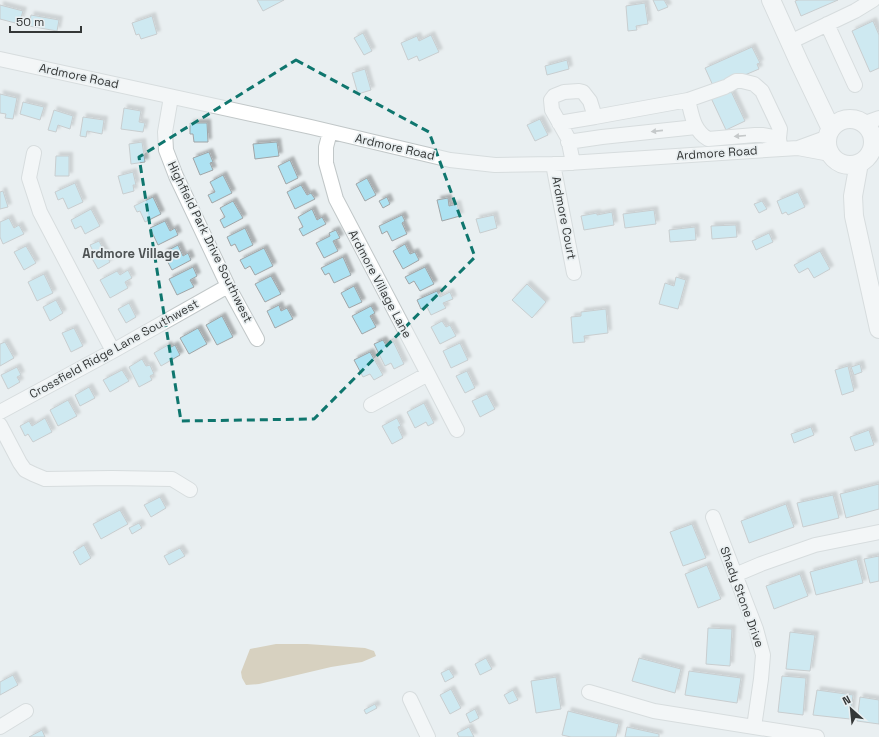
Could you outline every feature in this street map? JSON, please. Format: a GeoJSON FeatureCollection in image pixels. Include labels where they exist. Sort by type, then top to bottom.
{"type":"FeatureCollection","features":[{"type":"Feature","properties":{"kind":"main road"},"geometry":{"type":"LineString","coordinates":[[771,0],[816,96],[834,140],[845,164],[859,164],[870,155],[876,138],[870,128],[872,121],[851,119],[834,140]]}},
{"type":"Feature","properties":{"kind":"main road"},"geometry":{"type":"LineString","coordinates":[[834,140],[853,196]]}},
{"type":"Feature","properties":{"kind":"main road"},"geometry":{"type":"LineString","coordinates":[[859,164],[853,196],[854,216],[879,329]]}},
{"type":"Feature","properties":{"kind":"street"},"geometry":{"type":"LineString","coordinates":[[790,42],[855,11],[873,0]]}},
{"type":"Feature","properties":{"kind":"street"},"geometry":{"type":"LineString","coordinates":[[827,24],[856,85]]}},
{"type":"Feature","properties":{"kind":"street","name":"Ardmore Road"},"geometry":{"type":"LineString","coordinates":[[0,58],[450,160],[495,165],[573,163],[779,137],[798,148],[834,140]]}},
{"type":"Feature","properties":{"kind":"street"},"geometry":{"type":"LineString","coordinates":[[559,123],[688,100],[742,80],[754,84],[762,90],[779,137],[755,135],[708,139],[702,135],[696,127],[688,100]]}},
{"type":"Feature","properties":{"kind":"street"},"geometry":{"type":"LineString","coordinates":[[573,163],[568,138],[552,110],[551,100],[554,96],[564,92],[583,92],[590,101],[595,117]]}},
{"type":"Feature","properties":{"kind":"street","name":"Highfield Park Drive Southwest"},"geometry":{"type":"LineString","coordinates":[[171,97],[165,132],[166,150],[176,176],[228,286],[257,339]]}},
{"type":"Feature","properties":{"kind":"street"},"geometry":{"type":"LineString","coordinates":[[568,142],[696,127]]}},
{"type":"Feature","properties":{"kind":"street","name":"Ardmore Village Lane"},"geometry":{"type":"LineString","coordinates":[[330,132],[326,147],[326,163],[328,176],[336,200],[457,430]]}},
{"type":"Feature","properties":{"kind":"street"},"geometry":{"type":"LineString","coordinates":[[34,153],[29,178],[40,212],[113,351]]}},
{"type":"Feature","properties":{"kind":"street","name":"Ardmore Court"},"geometry":{"type":"LineString","coordinates":[[553,164],[574,273]]}},
{"type":"Feature","properties":{"kind":"street","name":"Crossfield Ridge Lane Southwest"},"geometry":{"type":"LineString","coordinates":[[0,412],[113,351],[228,286]]}},
{"type":"Feature","properties":{"kind":"street"},"geometry":{"type":"LineString","coordinates":[[371,405],[428,374]]}},
{"type":"Feature","properties":{"kind":"street"},"geometry":{"type":"LineString","coordinates":[[0,425],[25,470],[44,478],[172,479],[190,490]]}},
{"type":"Feature","properties":{"kind":"street","name":"Shady Stone Drive"},"geometry":{"type":"LineString","coordinates":[[713,517],[756,629],[763,655],[754,727]]}},
{"type":"Feature","properties":{"kind":"street"},"geometry":{"type":"LineString","coordinates":[[736,575],[761,564],[815,546],[879,532]]}},
{"type":"Feature","properties":{"kind":"street"},"geometry":{"type":"LineString","coordinates":[[589,692],[654,711],[817,737]]}},
{"type":"Feature","properties":{"kind":"street"},"geometry":{"type":"LineString","coordinates":[[410,699],[428,737]]}},
{"type":"Feature","properties":{"kind":"street"},"geometry":{"type":"LineString","coordinates":[[0,727],[26,711]]}},
{"type":"Feature","properties":{"kind":"highlighted area"},"geometry":{"type":"Polygon","coordinates":[[[296,60],[429,132],[475,257],[314,419],[181,421],[139,157],[296,60]]]}},
{"type":"Feature","properties":{"kind":"shaded area"},"geometry":{"type":"Polygon","coordinates":[[[276,644],[307,644],[365,648],[374,651],[376,656],[362,662],[331,667],[259,684],[246,685],[242,678],[241,672],[250,649],[276,644]]]}},
{"type":"Feature","properties":{"kind":"building"},"geometry":{"type":"Polygon","coordinates":[[[257,0],[284,0],[263,11],[257,0]]]}},
{"type":"Feature","properties":{"kind":"building"},"geometry":{"type":"Polygon","coordinates":[[[653,0],[664,0],[668,7],[658,11],[653,0]]]}},
{"type":"Feature","properties":{"kind":"building"},"geometry":{"type":"Polygon","coordinates":[[[838,0],[801,16],[795,1],[838,0]]]}},
{"type":"Feature","properties":{"kind":"building"},"geometry":{"type":"Polygon","coordinates":[[[645,3],[648,24],[636,26],[637,30],[628,31],[626,6],[645,3]]]}},
{"type":"Feature","properties":{"kind":"building"},"geometry":{"type":"Polygon","coordinates":[[[0,5],[23,11],[19,24],[0,19],[0,5]]]}},
{"type":"Feature","properties":{"kind":"building"},"geometry":{"type":"Polygon","coordinates":[[[31,15],[59,20],[57,31],[29,26],[31,15]]]}},
{"type":"Feature","properties":{"kind":"building"},"geometry":{"type":"Polygon","coordinates":[[[152,16],[157,34],[141,39],[139,34],[136,35],[132,23],[152,16]]]}},
{"type":"Feature","properties":{"kind":"building"},"geometry":{"type":"Polygon","coordinates":[[[873,21],[879,35],[879,68],[870,72],[852,31],[873,21]]]}},
{"type":"Feature","properties":{"kind":"building"},"geometry":{"type":"Polygon","coordinates":[[[363,33],[372,51],[364,55],[354,38],[363,33]]]}},
{"type":"Feature","properties":{"kind":"building"},"geometry":{"type":"Polygon","coordinates":[[[431,35],[439,52],[419,61],[417,56],[408,60],[401,43],[417,36],[419,41],[431,35]]]}},
{"type":"Feature","properties":{"kind":"building"},"geometry":{"type":"Polygon","coordinates":[[[752,47],[760,63],[757,64],[759,69],[714,88],[705,68],[752,47]]]}},
{"type":"Feature","properties":{"kind":"building"},"geometry":{"type":"Polygon","coordinates":[[[567,60],[569,69],[547,75],[545,66],[567,60]]]}},
{"type":"Feature","properties":{"kind":"building"},"geometry":{"type":"Polygon","coordinates":[[[365,69],[371,90],[358,94],[352,73],[365,69]]]}},
{"type":"Feature","properties":{"kind":"building"},"geometry":{"type":"Polygon","coordinates":[[[730,89],[745,121],[726,130],[711,98],[730,89]]]}},
{"type":"Feature","properties":{"kind":"building"},"geometry":{"type":"Polygon","coordinates":[[[0,94],[17,98],[13,119],[5,118],[6,114],[0,113],[0,94]]]}},
{"type":"Feature","properties":{"kind":"building"},"geometry":{"type":"Polygon","coordinates":[[[23,102],[44,107],[40,120],[20,114],[23,102]]]}},
{"type":"Feature","properties":{"kind":"building"},"geometry":{"type":"Polygon","coordinates":[[[124,108],[141,111],[139,122],[145,123],[143,132],[121,129],[124,108]]]}},
{"type":"Feature","properties":{"kind":"building"},"geometry":{"type":"Polygon","coordinates":[[[54,110],[73,116],[70,129],[58,125],[56,132],[48,130],[54,110]]]}},
{"type":"Feature","properties":{"kind":"building"},"geometry":{"type":"Polygon","coordinates":[[[83,117],[104,120],[102,134],[87,131],[86,137],[80,136],[83,117]]]}},
{"type":"Feature","properties":{"kind":"building"},"geometry":{"type":"Polygon","coordinates":[[[540,119],[548,135],[535,141],[527,125],[540,119]]]}},
{"type":"Feature","properties":{"kind":"building"},"geometry":{"type":"Polygon","coordinates":[[[190,123],[207,123],[208,142],[194,142],[193,134],[190,134],[190,123]]]}},
{"type":"Feature","properties":{"kind":"building"},"geometry":{"type":"Polygon","coordinates":[[[142,142],[145,162],[131,164],[129,144],[142,142]]]}},
{"type":"Feature","properties":{"kind":"building"},"geometry":{"type":"Polygon","coordinates":[[[277,142],[279,156],[255,159],[253,144],[277,142]]]}},
{"type":"Feature","properties":{"kind":"building"},"geometry":{"type":"Polygon","coordinates":[[[209,152],[213,162],[210,163],[213,170],[200,175],[193,158],[209,152]]]}},
{"type":"Feature","properties":{"kind":"building"},"geometry":{"type":"Polygon","coordinates":[[[56,156],[69,156],[69,176],[55,176],[56,156]]]}},
{"type":"Feature","properties":{"kind":"building"},"geometry":{"type":"Polygon","coordinates":[[[290,160],[298,178],[286,184],[278,166],[290,160]]]}},
{"type":"Feature","properties":{"kind":"building"},"geometry":{"type":"Polygon","coordinates":[[[133,172],[136,185],[133,185],[134,191],[123,194],[118,176],[133,172]]]}},
{"type":"Feature","properties":{"kind":"building"},"geometry":{"type":"Polygon","coordinates":[[[223,175],[232,193],[212,203],[208,195],[215,192],[210,182],[223,175]]]}},
{"type":"Feature","properties":{"kind":"building"},"geometry":{"type":"Polygon","coordinates":[[[367,178],[376,195],[365,201],[356,184],[367,178]]]}},
{"type":"Feature","properties":{"kind":"building"},"geometry":{"type":"Polygon","coordinates":[[[75,183],[83,202],[68,209],[63,198],[58,200],[55,192],[75,183]]]}},
{"type":"Feature","properties":{"kind":"building"},"geometry":{"type":"Polygon","coordinates":[[[301,185],[307,195],[311,193],[315,199],[295,209],[287,192],[301,185]]]}},
{"type":"Feature","properties":{"kind":"building"},"geometry":{"type":"Polygon","coordinates":[[[3,191],[8,207],[0,209],[0,192],[3,191]]]}},
{"type":"Feature","properties":{"kind":"building"},"geometry":{"type":"Polygon","coordinates":[[[798,192],[805,207],[788,215],[786,212],[782,214],[777,201],[798,192]]]}},
{"type":"Feature","properties":{"kind":"building"},"geometry":{"type":"Polygon","coordinates":[[[153,197],[161,214],[145,222],[140,211],[137,212],[134,206],[153,197]]]}},
{"type":"Feature","properties":{"kind":"building"},"geometry":{"type":"Polygon","coordinates":[[[387,197],[390,204],[383,208],[379,201],[387,197]]]}},
{"type":"Feature","properties":{"kind":"building"},"geometry":{"type":"Polygon","coordinates":[[[448,198],[449,206],[457,204],[460,216],[442,221],[437,200],[448,198]]]}},
{"type":"Feature","properties":{"kind":"building"},"geometry":{"type":"Polygon","coordinates":[[[233,201],[243,218],[224,228],[220,220],[225,217],[220,208],[233,201]]]}},
{"type":"Feature","properties":{"kind":"building"},"geometry":{"type":"Polygon","coordinates":[[[762,201],[767,209],[759,213],[754,204],[762,201]]]}},
{"type":"Feature","properties":{"kind":"building"},"geometry":{"type":"Polygon","coordinates":[[[91,209],[100,226],[85,234],[81,226],[75,229],[71,220],[91,209]]]}},
{"type":"Feature","properties":{"kind":"building"},"geometry":{"type":"Polygon","coordinates":[[[312,209],[317,220],[322,217],[326,224],[303,236],[299,229],[303,227],[298,217],[312,209]]]}},
{"type":"Feature","properties":{"kind":"building"},"geometry":{"type":"Polygon","coordinates":[[[654,210],[656,224],[625,228],[623,214],[654,210]]]}},
{"type":"Feature","properties":{"kind":"building"},"geometry":{"type":"Polygon","coordinates":[[[612,212],[614,225],[584,230],[581,216],[612,212]]]}},
{"type":"Feature","properties":{"kind":"building"},"geometry":{"type":"Polygon","coordinates":[[[402,215],[405,221],[402,223],[407,234],[392,241],[387,231],[382,234],[379,226],[402,215]]]}},
{"type":"Feature","properties":{"kind":"building"},"geometry":{"type":"Polygon","coordinates":[[[494,215],[497,228],[480,233],[476,219],[494,215]]]}},
{"type":"Feature","properties":{"kind":"building"},"geometry":{"type":"Polygon","coordinates":[[[9,218],[14,228],[19,225],[24,234],[3,244],[0,237],[0,222],[9,218]]]}},
{"type":"Feature","properties":{"kind":"building"},"geometry":{"type":"Polygon","coordinates":[[[165,221],[170,231],[175,228],[178,235],[158,245],[150,228],[165,221]]]}},
{"type":"Feature","properties":{"kind":"building"},"geometry":{"type":"Polygon","coordinates":[[[736,225],[737,237],[712,239],[711,226],[736,225]]]}},
{"type":"Feature","properties":{"kind":"building"},"geometry":{"type":"Polygon","coordinates":[[[695,227],[696,240],[670,242],[669,230],[695,227]]]}},
{"type":"Feature","properties":{"kind":"building"},"geometry":{"type":"Polygon","coordinates":[[[245,228],[253,245],[239,252],[235,244],[231,246],[227,237],[245,228]]]}},
{"type":"Feature","properties":{"kind":"building"},"geometry":{"type":"Polygon","coordinates":[[[336,230],[340,238],[333,241],[338,251],[324,258],[316,243],[330,236],[329,233],[336,230]]]}},
{"type":"Feature","properties":{"kind":"building"},"geometry":{"type":"Polygon","coordinates":[[[769,233],[773,242],[756,250],[752,241],[769,233]]]}},
{"type":"Feature","properties":{"kind":"building"},"geometry":{"type":"Polygon","coordinates":[[[99,241],[110,262],[98,269],[90,255],[94,253],[90,245],[99,241]]]}},
{"type":"Feature","properties":{"kind":"building"},"geometry":{"type":"Polygon","coordinates":[[[405,244],[410,254],[415,252],[419,260],[403,269],[393,251],[405,244]]]}},
{"type":"Feature","properties":{"kind":"building"},"geometry":{"type":"Polygon","coordinates":[[[178,245],[183,256],[188,253],[191,260],[172,270],[163,253],[178,245]]]}},
{"type":"Feature","properties":{"kind":"building"},"geometry":{"type":"Polygon","coordinates":[[[26,246],[36,263],[24,270],[14,252],[26,246]]]}},
{"type":"Feature","properties":{"kind":"building"},"geometry":{"type":"Polygon","coordinates":[[[264,248],[273,266],[255,275],[250,266],[245,269],[240,260],[264,248]]]}},
{"type":"Feature","properties":{"kind":"building"},"geometry":{"type":"Polygon","coordinates":[[[820,251],[830,269],[814,278],[808,268],[799,273],[794,265],[820,251]]]}},
{"type":"Feature","properties":{"kind":"building"},"geometry":{"type":"Polygon","coordinates":[[[343,257],[351,275],[334,283],[329,273],[325,275],[321,268],[343,257]]]}},
{"type":"Feature","properties":{"kind":"building"},"geometry":{"type":"Polygon","coordinates":[[[193,267],[197,276],[190,280],[194,287],[177,295],[169,279],[193,267]]]}},
{"type":"Feature","properties":{"kind":"building"},"geometry":{"type":"Polygon","coordinates":[[[425,267],[434,284],[420,291],[414,281],[409,284],[405,277],[425,267]]]}},
{"type":"Feature","properties":{"kind":"building"},"geometry":{"type":"Polygon","coordinates":[[[128,270],[132,278],[125,282],[128,288],[110,298],[100,280],[117,271],[120,275],[128,270]]]}},
{"type":"Feature","properties":{"kind":"building"},"geometry":{"type":"Polygon","coordinates":[[[44,274],[53,293],[37,301],[28,282],[44,274]]]}},
{"type":"Feature","properties":{"kind":"building"},"geometry":{"type":"Polygon","coordinates":[[[271,276],[281,294],[265,302],[255,284],[271,276]]]}},
{"type":"Feature","properties":{"kind":"building"},"geometry":{"type":"Polygon","coordinates":[[[676,277],[686,280],[678,309],[659,304],[665,283],[674,286],[676,277]]]}},
{"type":"Feature","properties":{"kind":"building"},"geometry":{"type":"Polygon","coordinates":[[[527,284],[546,302],[532,318],[512,300],[527,284]]]}},
{"type":"Feature","properties":{"kind":"building"},"geometry":{"type":"Polygon","coordinates":[[[354,286],[362,302],[349,308],[341,293],[354,286]]]}},
{"type":"Feature","properties":{"kind":"building"},"geometry":{"type":"Polygon","coordinates":[[[437,291],[440,297],[450,292],[453,299],[443,303],[446,308],[431,315],[427,307],[421,309],[417,300],[437,291]]]}},
{"type":"Feature","properties":{"kind":"building"},"geometry":{"type":"Polygon","coordinates":[[[56,300],[63,313],[50,321],[43,307],[56,300]]]}},
{"type":"Feature","properties":{"kind":"building"},"geometry":{"type":"Polygon","coordinates":[[[129,303],[136,317],[126,323],[118,309],[129,303]]]}},
{"type":"Feature","properties":{"kind":"building"},"geometry":{"type":"Polygon","coordinates":[[[279,305],[281,311],[287,308],[293,319],[275,328],[267,311],[279,305]]]}},
{"type":"Feature","properties":{"kind":"building"},"geometry":{"type":"Polygon","coordinates":[[[371,306],[375,313],[370,316],[376,327],[362,334],[352,316],[371,306]]]}},
{"type":"Feature","properties":{"kind":"building"},"geometry":{"type":"Polygon","coordinates":[[[606,309],[608,333],[584,336],[585,342],[573,343],[571,317],[581,316],[581,312],[606,309]]]}},
{"type":"Feature","properties":{"kind":"building"},"geometry":{"type":"Polygon","coordinates":[[[222,316],[233,337],[217,345],[206,325],[222,316]]]}},
{"type":"Feature","properties":{"kind":"building"},"geometry":{"type":"Polygon","coordinates":[[[442,321],[446,327],[450,325],[456,336],[440,344],[431,327],[442,321]]]}},
{"type":"Feature","properties":{"kind":"building"},"geometry":{"type":"Polygon","coordinates":[[[74,328],[83,346],[71,352],[62,333],[74,328]]]}},
{"type":"Feature","properties":{"kind":"building"},"geometry":{"type":"Polygon","coordinates":[[[198,328],[207,344],[189,354],[180,338],[198,328]]]}},
{"type":"Feature","properties":{"kind":"building"},"geometry":{"type":"Polygon","coordinates":[[[383,340],[386,345],[393,341],[404,364],[394,369],[391,363],[385,366],[374,344],[383,340]]]}},
{"type":"Feature","properties":{"kind":"building"},"geometry":{"type":"Polygon","coordinates":[[[5,342],[14,358],[0,366],[0,344],[5,342]]]}},
{"type":"Feature","properties":{"kind":"building"},"geometry":{"type":"Polygon","coordinates":[[[460,343],[468,360],[451,368],[443,351],[460,343]]]}},
{"type":"Feature","properties":{"kind":"building"},"geometry":{"type":"Polygon","coordinates":[[[168,345],[169,348],[175,345],[180,355],[161,366],[154,353],[168,345]]]}},
{"type":"Feature","properties":{"kind":"building"},"geometry":{"type":"Polygon","coordinates":[[[370,352],[383,375],[374,380],[370,374],[363,377],[354,360],[370,352]]]}},
{"type":"Feature","properties":{"kind":"building"},"geometry":{"type":"Polygon","coordinates":[[[142,359],[146,366],[150,365],[154,374],[150,376],[152,380],[139,387],[129,367],[142,359]]]}},
{"type":"Feature","properties":{"kind":"building"},"geometry":{"type":"Polygon","coordinates":[[[860,364],[862,372],[854,375],[851,367],[860,364]]]}},
{"type":"Feature","properties":{"kind":"building"},"geometry":{"type":"Polygon","coordinates":[[[848,366],[854,391],[842,395],[835,370],[848,366]]]}},
{"type":"Feature","properties":{"kind":"building"},"geometry":{"type":"Polygon","coordinates":[[[17,367],[21,375],[17,377],[20,382],[8,389],[1,375],[17,367]]]}},
{"type":"Feature","properties":{"kind":"building"},"geometry":{"type":"Polygon","coordinates":[[[122,370],[129,381],[110,392],[103,380],[122,370]]]}},
{"type":"Feature","properties":{"kind":"building"},"geometry":{"type":"Polygon","coordinates":[[[467,371],[475,388],[465,393],[456,376],[467,371]]]}},
{"type":"Feature","properties":{"kind":"building"},"geometry":{"type":"Polygon","coordinates":[[[89,387],[95,398],[80,406],[75,395],[89,387]]]}},
{"type":"Feature","properties":{"kind":"building"},"geometry":{"type":"Polygon","coordinates":[[[487,394],[495,409],[480,417],[472,401],[487,394]]]}},
{"type":"Feature","properties":{"kind":"building"},"geometry":{"type":"Polygon","coordinates":[[[68,400],[77,416],[58,426],[50,410],[68,400]]]}},
{"type":"Feature","properties":{"kind":"building"},"geometry":{"type":"Polygon","coordinates":[[[424,403],[434,423],[428,426],[426,422],[415,428],[407,412],[424,403]]]}},
{"type":"Feature","properties":{"kind":"building"},"geometry":{"type":"Polygon","coordinates":[[[45,418],[52,432],[33,442],[28,434],[25,436],[20,426],[29,421],[32,426],[45,418]]]}},
{"type":"Feature","properties":{"kind":"building"},"geometry":{"type":"Polygon","coordinates":[[[397,418],[401,426],[398,427],[403,438],[392,444],[382,426],[397,418]]]}},
{"type":"Feature","properties":{"kind":"building"},"geometry":{"type":"Polygon","coordinates":[[[811,427],[814,435],[794,443],[791,434],[811,427]]]}},
{"type":"Feature","properties":{"kind":"building"},"geometry":{"type":"Polygon","coordinates":[[[869,430],[874,445],[855,451],[850,437],[869,430]]]}},
{"type":"Feature","properties":{"kind":"building"},"geometry":{"type":"Polygon","coordinates":[[[879,484],[879,509],[846,518],[840,494],[879,484]]]}},
{"type":"Feature","properties":{"kind":"building"},"geometry":{"type":"Polygon","coordinates":[[[833,495],[839,518],[803,527],[797,503],[833,495]]]}},
{"type":"Feature","properties":{"kind":"building"},"geometry":{"type":"Polygon","coordinates":[[[160,497],[166,508],[151,517],[144,505],[160,497]]]}},
{"type":"Feature","properties":{"kind":"building"},"geometry":{"type":"Polygon","coordinates":[[[786,504],[794,527],[749,543],[741,521],[786,504]]]}},
{"type":"Feature","properties":{"kind":"building"},"geometry":{"type":"Polygon","coordinates":[[[120,510],[128,524],[101,539],[93,524],[120,510]]]}},
{"type":"Feature","properties":{"kind":"building"},"geometry":{"type":"Polygon","coordinates":[[[139,523],[142,528],[132,534],[129,528],[139,523]]]}},
{"type":"Feature","properties":{"kind":"building"},"geometry":{"type":"Polygon","coordinates":[[[692,524],[706,558],[683,566],[670,532],[692,524]]]}},
{"type":"Feature","properties":{"kind":"building"},"geometry":{"type":"Polygon","coordinates":[[[84,545],[91,558],[80,565],[73,552],[84,545]]]}},
{"type":"Feature","properties":{"kind":"building"},"geometry":{"type":"Polygon","coordinates":[[[180,548],[185,556],[169,565],[164,556],[180,548]]]}},
{"type":"Feature","properties":{"kind":"building"},"geometry":{"type":"Polygon","coordinates":[[[879,556],[879,581],[870,583],[864,559],[879,556]]]}},
{"type":"Feature","properties":{"kind":"building"},"geometry":{"type":"Polygon","coordinates":[[[857,559],[863,583],[816,595],[810,572],[857,559]]]}},
{"type":"Feature","properties":{"kind":"building"},"geometry":{"type":"Polygon","coordinates":[[[707,565],[721,599],[698,608],[685,574],[707,565]]]}},
{"type":"Feature","properties":{"kind":"building"},"geometry":{"type":"Polygon","coordinates":[[[800,574],[808,596],[774,609],[766,586],[800,574]]]}},
{"type":"Feature","properties":{"kind":"building"},"geometry":{"type":"Polygon","coordinates":[[[708,628],[732,629],[730,666],[706,664],[708,628]]]}},
{"type":"Feature","properties":{"kind":"building"},"geometry":{"type":"Polygon","coordinates":[[[790,632],[815,635],[810,671],[786,669],[790,632]]]}},
{"type":"Feature","properties":{"kind":"building"},"geometry":{"type":"Polygon","coordinates":[[[486,658],[492,669],[480,675],[475,664],[486,658]]]}},
{"type":"Feature","properties":{"kind":"building"},"geometry":{"type":"Polygon","coordinates":[[[639,658],[681,669],[675,693],[632,681],[639,658]]]}},
{"type":"Feature","properties":{"kind":"building"},"geometry":{"type":"Polygon","coordinates":[[[449,669],[454,677],[445,682],[441,673],[449,669]]]}},
{"type":"Feature","properties":{"kind":"building"},"geometry":{"type":"Polygon","coordinates":[[[689,671],[741,678],[737,703],[685,695],[689,671]]]}},
{"type":"Feature","properties":{"kind":"building"},"geometry":{"type":"Polygon","coordinates":[[[13,675],[18,685],[0,695],[0,682],[13,675]]]}},
{"type":"Feature","properties":{"kind":"building"},"geometry":{"type":"Polygon","coordinates":[[[782,676],[806,678],[803,715],[778,712],[782,676]]]}},
{"type":"Feature","properties":{"kind":"building"},"geometry":{"type":"Polygon","coordinates":[[[556,677],[561,709],[536,713],[531,681],[556,677]]]}},
{"type":"Feature","properties":{"kind":"building"},"geometry":{"type":"Polygon","coordinates":[[[451,689],[461,708],[450,714],[440,695],[451,689]]]}},
{"type":"Feature","properties":{"kind":"building"},"geometry":{"type":"Polygon","coordinates":[[[513,690],[518,700],[509,704],[504,695],[513,690]]]}},
{"type":"Feature","properties":{"kind":"building"},"geometry":{"type":"Polygon","coordinates":[[[817,690],[853,695],[850,719],[813,715],[817,690]]]}},
{"type":"Feature","properties":{"kind":"building"},"geometry":{"type":"Polygon","coordinates":[[[860,697],[879,700],[879,724],[857,721],[860,697]]]}},
{"type":"Feature","properties":{"kind":"building"},"geometry":{"type":"Polygon","coordinates":[[[375,704],[377,708],[366,714],[364,710],[375,704]]]}},
{"type":"Feature","properties":{"kind":"building"},"geometry":{"type":"Polygon","coordinates":[[[475,709],[479,718],[470,723],[466,714],[475,709]]]}},
{"type":"Feature","properties":{"kind":"building"},"geometry":{"type":"Polygon","coordinates":[[[568,711],[619,724],[616,737],[571,737],[562,735],[568,711]]]}},
{"type":"Feature","properties":{"kind":"building"},"geometry":{"type":"Polygon","coordinates":[[[469,727],[474,737],[459,737],[457,733],[469,727]]]}},
{"type":"Feature","properties":{"kind":"building"},"geometry":{"type":"Polygon","coordinates":[[[627,727],[659,734],[659,737],[625,737],[627,727]]]}},
{"type":"Feature","properties":{"kind":"building"},"geometry":{"type":"Polygon","coordinates":[[[42,730],[45,737],[29,737],[42,730]]]}},
{"type":"Feature","properties":{"kind":"district","name":"Ardmore Village"},"geometry":{"type":"Point","coordinates":[131,253]}}]}
